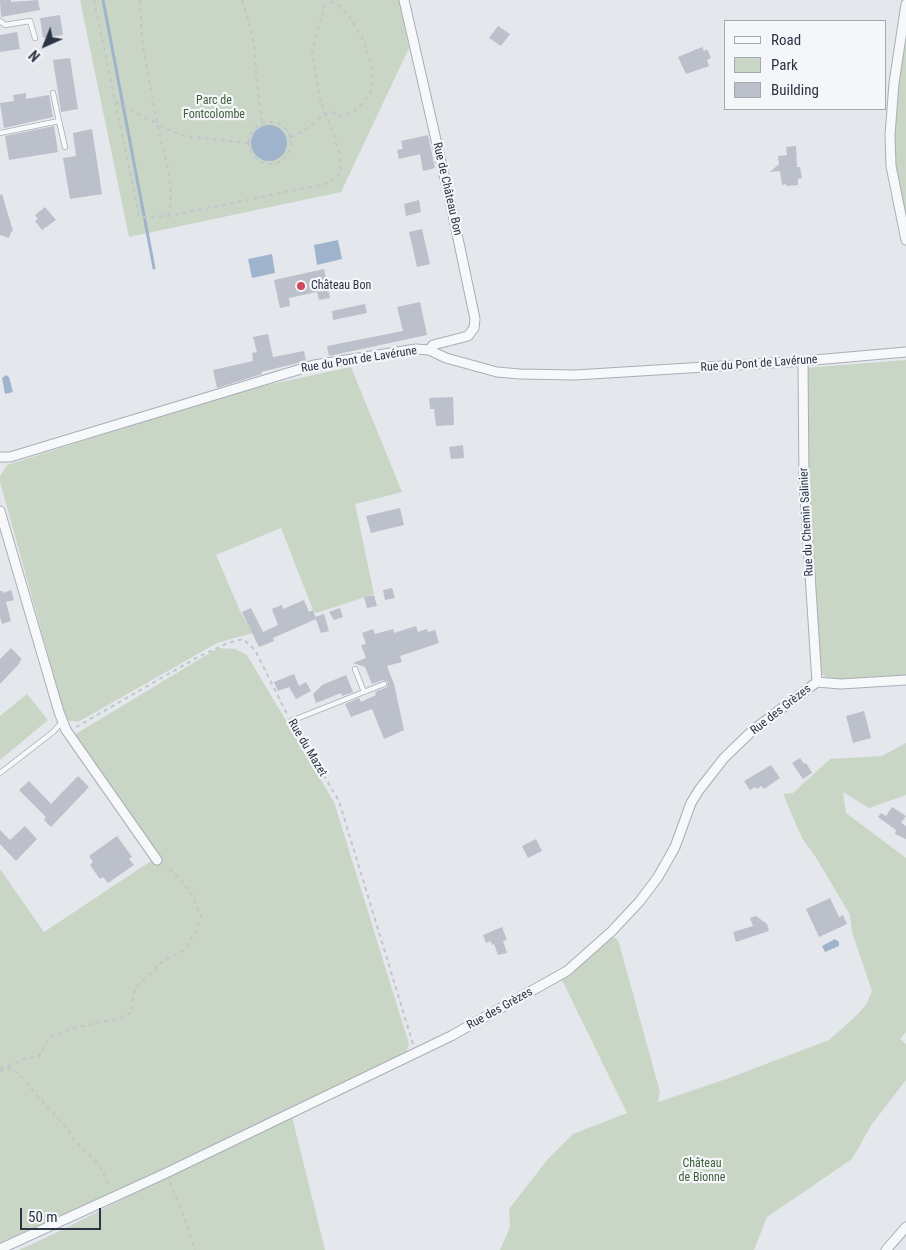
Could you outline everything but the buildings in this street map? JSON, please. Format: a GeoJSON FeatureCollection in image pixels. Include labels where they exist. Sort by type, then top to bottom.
{"type":"FeatureCollection","features":[{"type":"Feature","properties":{"kind":"street","name":"Rue de Château Bon"},"geometry":{"type":"LineString","coordinates":[[404,0],[475,319],[474,328],[468,336],[434,345],[429,350]]}},
{"type":"Feature","properties":{"kind":"street"},"geometry":{"type":"LineString","coordinates":[[906,4],[894,83],[890,135],[890,166],[906,240]]}},
{"type":"Feature","properties":{"kind":"street","name":"Rue du Pont de Lavérune"},"geometry":{"type":"LineString","coordinates":[[0,458],[10,457],[314,365],[416,349],[429,350],[446,358],[497,372],[575,375],[803,361],[906,352]]}},
{"type":"Feature","properties":{"kind":"street","name":"Rue du Chemin Salinier"},"geometry":{"type":"LineString","coordinates":[[803,361],[804,482],[817,682]]}},
{"type":"Feature","properties":{"kind":"street"},"geometry":{"type":"LineString","coordinates":[[0,511],[3,529],[65,725],[157,860]]}},
{"type":"Feature","properties":{"kind":"street","name":"Rue des Grèzes"},"geometry":{"type":"LineString","coordinates":[[0,1249],[164,1174],[416,1054],[566,971],[612,931],[640,901],[658,877],[680,836],[691,803],[724,758],[753,730],[817,682],[841,684],[906,680]]}},
{"type":"Feature","properties":{"kind":"street"},"geometry":{"type":"LineString","coordinates":[[886,1250],[906,1227]]}},
{"type":"Feature","properties":{"kind":"lane"},"geometry":{"type":"LineString","coordinates":[[0,21],[4,25],[30,21],[35,38]]}},
{"type":"Feature","properties":{"kind":"lane"},"geometry":{"type":"LineString","coordinates":[[53,93],[65,147]]}},
{"type":"Feature","properties":{"kind":"lane"},"geometry":{"type":"LineString","coordinates":[[0,133],[59,121]]}},
{"type":"Feature","properties":{"kind":"lane"},"geometry":{"type":"LineString","coordinates":[[355,669],[364,692]]}},
{"type":"Feature","properties":{"kind":"lane"},"geometry":{"type":"LineString","coordinates":[[291,721],[384,684]]}},
{"type":"Feature","properties":{"kind":"lane"},"geometry":{"type":"LineString","coordinates":[[0,773],[52,732],[65,725]]}},
{"type":"Feature","properties":{"kind":"path"},"geometry":{"type":"LineString","coordinates":[[94,0],[139,215],[144,217],[169,216],[330,183],[337,177],[341,170],[340,154],[333,132],[325,114],[321,103],[312,52],[326,0],[338,5],[347,13],[363,39],[371,65],[373,81],[371,92],[353,112],[341,116],[332,112],[325,114],[291,138]]}},
{"type":"Feature","properties":{"kind":"path"},"geometry":{"type":"LineString","coordinates":[[140,0],[142,39],[157,124],[168,168],[171,193],[169,216]]}},
{"type":"Feature","properties":{"kind":"path"},"geometry":{"type":"LineString","coordinates":[[242,0],[255,50],[262,123]]}},
{"type":"Feature","properties":{"kind":"path"},"geometry":{"type":"LineString","coordinates":[[115,102],[167,130],[184,136],[248,143]]}},
{"type":"Feature","properties":{"kind":"path"},"geometry":{"type":"LineString","coordinates":[[271,121],[281,124],[288,131],[291,138],[291,148],[288,155],[276,164],[261,162],[250,152],[248,143],[251,132],[262,123],[271,121]]}},
{"type":"Feature","properties":{"kind":"path","name":"Rue du Mazet"},"geometry":{"type":"LineString","coordinates":[[65,725],[77,727],[198,657],[228,642],[244,639],[255,650],[273,689],[339,801],[416,1054]]}},
{"type":"Feature","properties":{"kind":"path"},"geometry":{"type":"LineString","coordinates":[[0,1070],[27,1058],[38,1058],[48,1038],[95,1023],[118,1019],[131,1013],[133,995],[138,985],[164,961],[184,950],[195,933],[201,916],[190,891],[172,871],[157,860]]}},
{"type":"Feature","properties":{"kind":"path"},"geometry":{"type":"LineString","coordinates":[[0,1070],[10,1068],[18,1073],[48,1109],[68,1129],[74,1140],[100,1167],[115,1196]]}},
{"type":"Feature","properties":{"kind":"path"},"geometry":{"type":"LineString","coordinates":[[164,1174],[167,1175],[173,1187],[195,1250]]}},
{"type":"Feature","properties":{"kind":"green space","name":"Parc de Fontcolombe"},"geometry":{"type":"Polygon","coordinates":[[[80,0],[399,0],[409,48],[341,192],[129,237],[80,0]]]}},
{"type":"Feature","properties":{"kind":"green space"},"geometry":{"type":"Polygon","coordinates":[[[906,36],[906,221],[895,166],[893,137],[906,36]]]}},
{"type":"Feature","properties":{"kind":"green space"},"geometry":{"type":"Polygon","coordinates":[[[906,360],[906,677],[833,681],[821,673],[807,512],[804,368],[906,360]]]}},
{"type":"Feature","properties":{"kind":"green space"},"geometry":{"type":"Polygon","coordinates":[[[351,367],[402,492],[355,504],[374,594],[316,613],[313,610],[281,528],[216,555],[241,613],[253,633],[217,643],[78,722],[66,720],[0,482],[0,476],[7,465],[258,387],[351,367]]]}},
{"type":"Feature","properties":{"kind":"green space"},"geometry":{"type":"Polygon","coordinates":[[[218,648],[235,649],[247,655],[334,802],[409,1044],[406,1053],[0,1250],[0,869],[44,932],[157,857],[74,735],[218,648]]]}},
{"type":"Feature","properties":{"kind":"green space"},"geometry":{"type":"Polygon","coordinates":[[[27,694],[48,720],[0,760],[0,716],[27,694]]]}},
{"type":"Feature","properties":{"kind":"green space","name":"Château de Bionne"},"geometry":{"type":"Polygon","coordinates":[[[906,743],[906,795],[869,808],[843,792],[846,813],[906,858],[906,1032],[900,1039],[906,1044],[906,1080],[872,1124],[852,1159],[767,1217],[754,1250],[500,1250],[510,1227],[509,1209],[548,1159],[573,1134],[627,1113],[562,980],[608,938],[616,938],[619,943],[660,1092],[658,1102],[729,1078],[829,1040],[866,1005],[872,991],[852,932],[850,915],[817,859],[802,838],[783,794],[793,793],[830,759],[882,756],[906,743]]]}},
{"type":"Feature","properties":{"kind":"green space"},"geometry":{"type":"Polygon","coordinates":[[[291,1113],[325,1250],[19,1250],[60,1231],[291,1113]]]}},
{"type":"Feature","properties":{"kind":"water"},"geometry":{"type":"Polygon","coordinates":[[[269,125],[276,126],[282,130],[286,136],[286,150],[282,156],[276,160],[269,161],[262,160],[256,156],[252,150],[251,143],[252,136],[256,130],[262,126],[269,125]]]}},
{"type":"Feature","properties":{"kind":"water"},"geometry":{"type":"Polygon","coordinates":[[[338,240],[342,259],[317,265],[314,245],[338,240]]]}},
{"type":"Feature","properties":{"kind":"water"},"geometry":{"type":"Polygon","coordinates":[[[272,254],[275,273],[252,278],[248,259],[272,254]]]}},
{"type":"Feature","properties":{"kind":"water"},"geometry":{"type":"Polygon","coordinates":[[[6,375],[9,377],[13,392],[5,394],[2,378],[6,375]]]}},
{"type":"Feature","properties":{"kind":"water"},"geometry":{"type":"Polygon","coordinates":[[[835,939],[839,942],[839,946],[825,952],[822,946],[835,939]]]}},
{"type":"Feature","properties":{"kind":"waterway"},"geometry":{"type":"LineString","coordinates":[[103,0],[154,268]]}},
{"type":"Feature","properties":{"kind":"place","name":"Château Bon"},"geometry":{"type":"Point","coordinates":[301,286]}}]}
